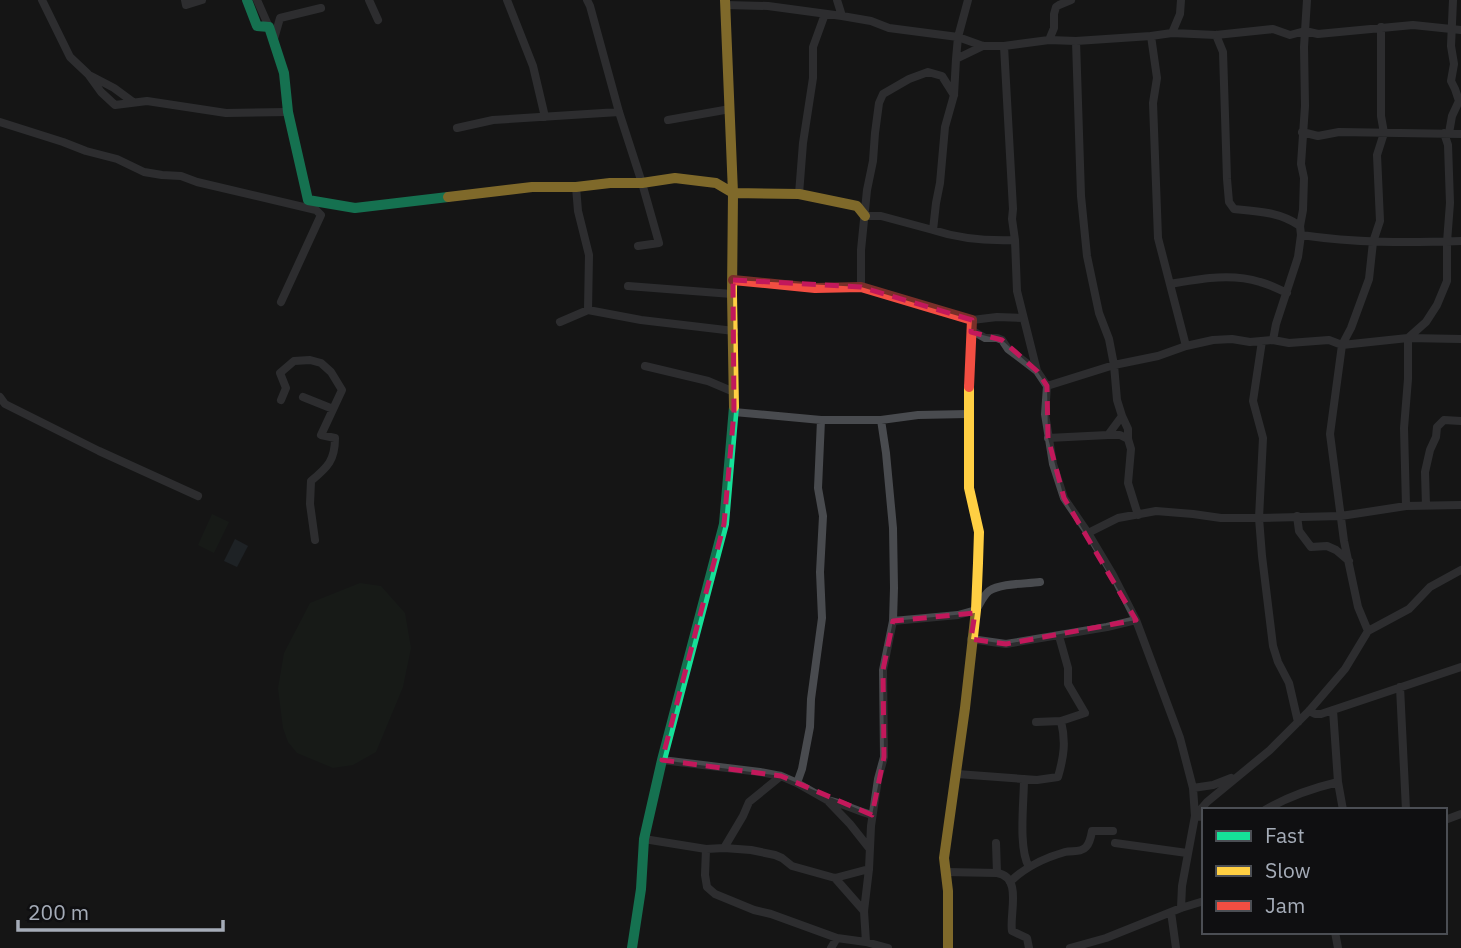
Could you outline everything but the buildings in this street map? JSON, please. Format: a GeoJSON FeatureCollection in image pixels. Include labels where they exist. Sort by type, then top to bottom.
{"type":"FeatureCollection","features":[{"type":"Feature","properties":{"kind":"street"},"geometry":{"type":"LineString","coordinates":[[42,0],[70,57],[115,105],[147,101],[226,113],[288,112]]}},
{"type":"Feature","properties":{"kind":"street"},"geometry":{"type":"LineString","coordinates":[[185,0],[186,5],[202,0]]}},
{"type":"Feature","properties":{"kind":"street"},"geometry":{"type":"LineString","coordinates":[[247,0],[257,26],[269,27]]}},
{"type":"Feature","properties":{"kind":"street"},"geometry":{"type":"LineString","coordinates":[[257,0],[274,39],[284,73],[288,112],[308,200],[355,208],[532,187],[642,183],[675,178],[716,183],[733,193],[799,194],[858,206],[866,216]]}},
{"type":"Feature","properties":{"kind":"street"},"geometry":{"type":"LineString","coordinates":[[369,0],[377,20]]}},
{"type":"Feature","properties":{"kind":"street"},"geometry":{"type":"LineString","coordinates":[[507,0],[533,66],[545,117]]}},
{"type":"Feature","properties":{"kind":"street"},"geometry":{"type":"LineString","coordinates":[[587,0],[659,243],[638,246]]}},
{"type":"Feature","properties":{"kind":"street"},"geometry":{"type":"LineString","coordinates":[[837,0],[842,16]]}},
{"type":"Feature","properties":{"kind":"street"},"geometry":{"type":"LineString","coordinates":[[933,230],[945,127],[954,95],[958,37],[968,0]]}},
{"type":"Feature","properties":{"kind":"street"},"geometry":{"type":"LineString","coordinates":[[1049,40],[1054,28],[1056,7],[1071,0]]}},
{"type":"Feature","properties":{"kind":"street"},"geometry":{"type":"LineString","coordinates":[[1172,33],[1180,14],[1181,0]]}},
{"type":"Feature","properties":{"kind":"street"},"geometry":{"type":"LineString","coordinates":[[1273,340],[1298,257],[1303,210],[1304,177],[1301,164],[1307,0]]}},
{"type":"Feature","properties":{"kind":"street"},"geometry":{"type":"LineString","coordinates":[[1406,506],[1404,428],[1408,338],[1426,322],[1447,281],[1450,203],[1446,133],[1459,101],[1451,81],[1454,64],[1451,46],[1456,29],[1453,0]]}},
{"type":"Feature","properties":{"kind":"street"},"geometry":{"type":"LineString","coordinates":[[632,948],[641,889],[644,839],[724,524],[734,412],[733,193],[725,3],[842,16],[871,21],[889,28],[958,37],[983,46],[1172,33],[1216,35],[1273,29],[1290,35],[1305,31],[1318,34],[1413,25],[1456,29]]}},
{"type":"Feature","properties":{"kind":"street"},"geometry":{"type":"LineString","coordinates":[[274,39],[280,18],[321,8]]}},
{"type":"Feature","properties":{"kind":"street"},"geometry":{"type":"LineString","coordinates":[[799,194],[803,143],[813,78],[813,47],[820,14]]}},
{"type":"Feature","properties":{"kind":"street"},"geometry":{"type":"LineString","coordinates":[[1368,631],[1358,607],[1344,541],[1330,434],[1342,345],[1369,279],[1373,242],[1380,221],[1377,155],[1384,133],[1381,116],[1381,27]]}},
{"type":"Feature","properties":{"kind":"street"},"geometry":{"type":"LineString","coordinates":[[1304,47],[1318,34]]}},
{"type":"Feature","properties":{"kind":"street"},"geometry":{"type":"LineString","coordinates":[[1216,35],[1223,52],[1227,179],[1229,202],[1234,209],[1272,213],[1290,219],[1300,230],[1342,241],[1424,244],[1461,242]]}},
{"type":"Feature","properties":{"kind":"street"},"geometry":{"type":"LineString","coordinates":[[1152,36],[1157,78],[1153,103],[1158,238],[1186,346]]}},
{"type":"Feature","properties":{"kind":"street"},"geometry":{"type":"LineString","coordinates":[[1076,41],[1081,196],[1087,256],[1099,313],[1109,339],[1117,400],[1128,429],[1131,449],[1128,483],[1138,515]]}},
{"type":"Feature","properties":{"kind":"street"},"geometry":{"type":"LineString","coordinates":[[956,59],[983,46]]}},
{"type":"Feature","properties":{"kind":"street"},"geometry":{"type":"LineString","coordinates":[[1004,46],[1017,291],[1037,371],[1047,386],[1045,414],[1053,464],[1064,498],[1113,575],[1136,620],[1180,738],[1194,788],[1199,816],[1187,853],[1181,908]]}},
{"type":"Feature","properties":{"kind":"street"},"geometry":{"type":"LineString","coordinates":[[860,287],[861,250],[876,114],[883,93],[928,72],[942,76],[954,95]]}},
{"type":"Feature","properties":{"kind":"street"},"geometry":{"type":"LineString","coordinates":[[668,120],[730,109]]}},
{"type":"Feature","properties":{"kind":"street"},"geometry":{"type":"LineString","coordinates":[[457,128],[493,120],[619,112]]}},
{"type":"Feature","properties":{"kind":"street"},"geometry":{"type":"LineString","coordinates":[[0,122],[117,159],[144,172],[181,176],[316,210],[321,215],[281,302]]}},
{"type":"Feature","properties":{"kind":"street"},"geometry":{"type":"LineString","coordinates":[[1303,132],[1318,136],[1339,132],[1461,134]]}},
{"type":"Feature","properties":{"kind":"street"},"geometry":{"type":"LineString","coordinates":[[576,187],[578,211],[589,255],[588,310]]}},
{"type":"Feature","properties":{"kind":"street"},"geometry":{"type":"LineString","coordinates":[[866,216],[881,216],[983,240],[1015,240]]}},
{"type":"Feature","properties":{"kind":"street"},"geometry":{"type":"LineString","coordinates":[[1170,284],[1226,277],[1260,281],[1287,293]]}},
{"type":"Feature","properties":{"kind":"street"},"geometry":{"type":"LineString","coordinates":[[733,280],[815,288],[860,287],[972,325],[985,338],[1002,340],[1008,349],[1037,371]]}},
{"type":"Feature","properties":{"kind":"street"},"geometry":{"type":"LineString","coordinates":[[628,285],[732,294]]}},
{"type":"Feature","properties":{"kind":"street"},"geometry":{"type":"LineString","coordinates":[[560,322],[588,310],[641,320],[734,331]]}},
{"type":"Feature","properties":{"kind":"street"},"geometry":{"type":"LineString","coordinates":[[972,325],[997,317],[1023,318]]}},
{"type":"Feature","properties":{"kind":"street"},"geometry":{"type":"LineString","coordinates":[[948,948],[948,891],[944,858],[957,774],[976,610],[979,532],[969,488],[968,414],[972,325]]}},
{"type":"Feature","properties":{"kind":"street"},"geometry":{"type":"LineString","coordinates":[[1047,386],[1114,365],[1213,340],[1273,340],[1289,343],[1329,340],[1342,345],[1408,338],[1461,339]]}},
{"type":"Feature","properties":{"kind":"street"},"geometry":{"type":"LineString","coordinates":[[1262,341],[1254,401],[1263,438],[1259,518],[1262,556],[1273,646],[1289,682],[1298,722]]}},
{"type":"Feature","properties":{"kind":"street"},"geometry":{"type":"LineString","coordinates":[[281,400],[286,388],[280,373],[294,361],[310,360],[321,363],[331,372],[342,390],[321,435],[335,438],[335,453],[324,470],[311,481],[310,504],[315,540]]}},
{"type":"Feature","properties":{"kind":"street"},"geometry":{"type":"LineString","coordinates":[[645,366],[708,381],[734,392]]}},
{"type":"Feature","properties":{"kind":"street"},"geometry":{"type":"LineString","coordinates":[[303,397],[333,409]]}},
{"type":"Feature","properties":{"kind":"street"},"geometry":{"type":"LineString","coordinates":[[2,402],[99,451],[198,496]]}},
{"type":"Feature","properties":{"kind":"street"},"geometry":{"type":"LineString","coordinates":[[734,412],[821,420],[881,420],[918,415],[968,414]]}},
{"type":"Feature","properties":{"kind":"street"},"geometry":{"type":"LineString","coordinates":[[1108,435],[1122,416]]}},
{"type":"Feature","properties":{"kind":"street"},"geometry":{"type":"LineString","coordinates":[[1426,506],[1425,472],[1437,427],[1444,419],[1461,421]]}},
{"type":"Feature","properties":{"kind":"street"},"geometry":{"type":"LineString","coordinates":[[797,783],[808,741],[822,618],[820,572],[823,516],[818,488],[821,420]]}},
{"type":"Feature","properties":{"kind":"street"},"geometry":{"type":"LineString","coordinates":[[866,942],[864,911],[872,815],[884,757],[883,670],[893,621],[893,528],[881,420]]}},
{"type":"Feature","properties":{"kind":"street"},"geometry":{"type":"LineString","coordinates":[[1048,438],[1120,435],[1128,439]]}},
{"type":"Feature","properties":{"kind":"street"},"geometry":{"type":"LineString","coordinates":[[1088,533],[1118,517],[1156,511],[1221,518],[1259,518],[1341,516],[1406,506],[1461,505]]}},
{"type":"Feature","properties":{"kind":"street"},"geometry":{"type":"LineString","coordinates":[[1297,516],[1299,531],[1311,547],[1327,546],[1349,561]]}},
{"type":"Feature","properties":{"kind":"street"},"geometry":{"type":"LineString","coordinates":[[1203,808],[1206,802],[1270,750],[1309,711],[1345,669],[1368,631],[1409,610],[1430,587],[1461,570]]}},
{"type":"Feature","properties":{"kind":"street"},"geometry":{"type":"LineString","coordinates":[[893,621],[958,615],[976,610],[990,591],[1040,582]]}},
{"type":"Feature","properties":{"kind":"street"},"geometry":{"type":"LineString","coordinates":[[971,639],[1006,644],[1107,628],[1136,620]]}},
{"type":"Feature","properties":{"kind":"street"},"geometry":{"type":"LineString","coordinates":[[1036,722],[1061,721],[1085,713],[1068,684],[1068,668],[1059,636]]}},
{"type":"Feature","properties":{"kind":"street"},"geometry":{"type":"LineString","coordinates":[[1309,711],[1321,715],[1461,667]]}},
{"type":"Feature","properties":{"kind":"street"},"geometry":{"type":"LineString","coordinates":[[1400,687],[1406,808]]}},
{"type":"Feature","properties":{"kind":"street"},"geometry":{"type":"LineString","coordinates":[[1333,709],[1338,782],[1343,808]]}},
{"type":"Feature","properties":{"kind":"street"},"geometry":{"type":"LineString","coordinates":[[957,774],[1037,780],[1058,777],[1065,738],[1061,721]]}},
{"type":"Feature","properties":{"kind":"street"},"geometry":{"type":"LineString","coordinates":[[662,760],[781,776],[827,800],[869,848]]}},
{"type":"Feature","properties":{"kind":"street"},"geometry":{"type":"LineString","coordinates":[[1194,788],[1213,785],[1240,774]]}},
{"type":"Feature","properties":{"kind":"street"},"geometry":{"type":"LineString","coordinates":[[723,848],[749,802],[781,776]]}},
{"type":"Feature","properties":{"kind":"street"},"geometry":{"type":"LineString","coordinates":[[1024,779],[1023,848],[1029,867]]}},
{"type":"Feature","properties":{"kind":"street"},"geometry":{"type":"LineString","coordinates":[[1269,808],[1288,798],[1338,782]]}},
{"type":"Feature","properties":{"kind":"street"},"geometry":{"type":"LineString","coordinates":[[827,800],[842,802],[857,811],[872,815]]}},
{"type":"Feature","properties":{"kind":"street"},"geometry":{"type":"LineString","coordinates":[[1010,882],[1021,871],[1049,858],[1068,851],[1081,851],[1088,845],[1092,831],[1113,831]]}},
{"type":"Feature","properties":{"kind":"street"},"geometry":{"type":"LineString","coordinates":[[644,839],[706,849],[751,850],[775,855],[792,866],[835,878],[869,869]]}},
{"type":"Feature","properties":{"kind":"street"},"geometry":{"type":"LineString","coordinates":[[996,843],[997,873]]}},
{"type":"Feature","properties":{"kind":"street"},"geometry":{"type":"LineString","coordinates":[[1115,843],[1187,853]]}},
{"type":"Feature","properties":{"kind":"street"},"geometry":{"type":"LineString","coordinates":[[706,849],[707,887],[715,894],[837,938],[888,948]]}},
{"type":"Feature","properties":{"kind":"street"},"geometry":{"type":"LineString","coordinates":[[946,872],[1005,875],[1013,891],[1012,931],[1027,938],[1029,948]]}},
{"type":"Feature","properties":{"kind":"street"},"geometry":{"type":"LineString","coordinates":[[835,878],[864,911]]}},
{"type":"Feature","properties":{"kind":"street"},"geometry":{"type":"LineString","coordinates":[[1070,948],[1106,938],[1202,902]]}},
{"type":"Feature","properties":{"kind":"street"},"geometry":{"type":"LineString","coordinates":[[1171,912],[1176,948]]}},
{"type":"Feature","properties":{"kind":"street"},"geometry":{"type":"LineString","coordinates":[[831,948],[837,938]]}},
{"type":"Feature","properties":{"kind":"street"},"geometry":{"type":"LineString","coordinates":[[1106,938],[1108,948]]}},
{"type":"Feature","properties":{"kind":"highlighted area"},"geometry":{"type":"Polygon","coordinates":[[[733,280],[861,287],[972,320],[971,332],[1002,340],[1037,371],[1047,386],[1048,438],[1064,498],[1136,620],[1006,644],[971,639],[975,613],[893,621],[883,670],[884,757],[872,815],[781,776],[662,760],[724,524],[734,412],[733,280]]]}},
{"type":"Feature","properties":{"kind":"shaded area"},"geometry":{"type":"Polygon","coordinates":[[[212,514],[229,522],[214,553],[198,545],[212,514]]]}},
{"type":"Feature","properties":{"kind":"shaded area"},"geometry":{"type":"Polygon","coordinates":[[[235,539],[248,546],[237,567],[224,561],[235,539]]]}},
{"type":"Feature","properties":{"kind":"shaded area"},"geometry":{"type":"Polygon","coordinates":[[[360,583],[381,586],[405,613],[411,648],[403,687],[376,752],[353,765],[333,768],[297,753],[288,742],[283,728],[278,688],[284,653],[310,603],[360,583]]]}},
{"type":"Feature","properties":{"kind":"traffic: fast"},"geometry":{"type":"LineString","coordinates":[[247,0],[257,26],[269,27],[284,73],[288,112],[308,200],[355,208],[448,197]]}},
{"type":"Feature","properties":{"kind":"traffic: fast"},"geometry":{"type":"LineString","coordinates":[[632,948],[641,889],[644,839],[724,524],[734,407]]}},
{"type":"Feature","properties":{"kind":"traffic: slow"},"geometry":{"type":"LineString","coordinates":[[725,0],[733,193],[734,407]]}},
{"type":"Feature","properties":{"kind":"traffic: slow"},"geometry":{"type":"LineString","coordinates":[[448,197],[532,187],[642,183],[675,178],[716,183],[733,193],[799,194],[857,206],[865,216]]}},
{"type":"Feature","properties":{"kind":"traffic: slow"},"geometry":{"type":"LineString","coordinates":[[948,948],[948,891],[944,858],[965,708],[976,610],[978,563],[979,532],[969,488],[969,387]]}},
{"type":"Feature","properties":{"kind":"traffic: jam"},"geometry":{"type":"LineString","coordinates":[[733,280],[815,288],[861,287],[972,320],[969,387]]}}]}
